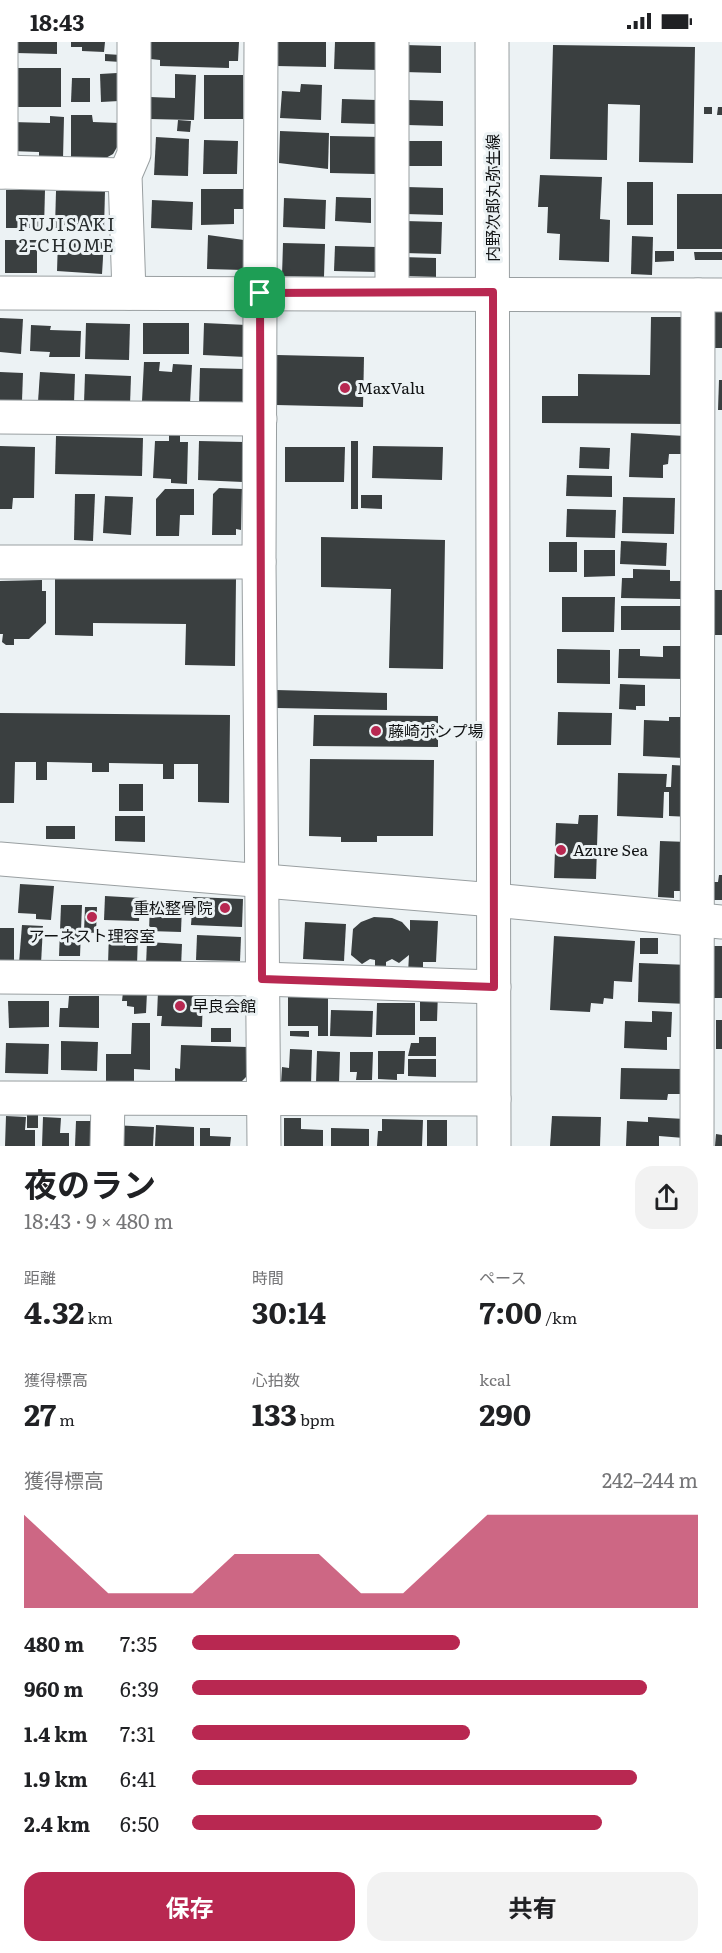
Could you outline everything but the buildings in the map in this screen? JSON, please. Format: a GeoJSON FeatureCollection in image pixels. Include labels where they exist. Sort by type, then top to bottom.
{"type":"FeatureCollection","features":[{"type":"Feature","properties":{"kind":"street"},"geometry":{"type":"LineString","coordinates":[[129,293],[125,175],[134,154],[134,42]]}},
{"type":"Feature","properties":{"kind":"street"},"geometry":{"type":"LineString","coordinates":[[261,42],[259,562],[264,1146]]}},
{"type":"Feature","properties":{"kind":"street"},"geometry":{"type":"LineString","coordinates":[[392,42],[392,293]]}},
{"type":"Feature","properties":{"kind":"street","name":"内野次郎丸弥生線"},"geometry":{"type":"LineString","coordinates":[[492,42],[494,1146]]}},
{"type":"Feature","properties":{"kind":"street"},"geometry":{"type":"LineString","coordinates":[[0,44],[1,172],[125,175]]}},
{"type":"Feature","properties":{"kind":"street"},"geometry":{"type":"LineString","coordinates":[[0,293],[493,292],[710,295],[709,922],[697,1146]]}},
{"type":"Feature","properties":{"kind":"street"},"geometry":{"type":"LineString","coordinates":[[0,417],[260,419]]}},
{"type":"Feature","properties":{"kind":"street"},"geometry":{"type":"LineString","coordinates":[[0,562],[259,562]]}},
{"type":"Feature","properties":{"kind":"street"},"geometry":{"type":"LineString","coordinates":[[0,859],[494,900],[709,922]]}},
{"type":"Feature","properties":{"kind":"street"},"geometry":{"type":"LineString","coordinates":[[0,977],[262,979],[494,987]]}},
{"type":"Feature","properties":{"kind":"street"},"geometry":{"type":"LineString","coordinates":[[0,1098],[108,1100],[265,1097],[494,1100]]}},
{"type":"Feature","properties":{"kind":"street"},"geometry":{"type":"LineString","coordinates":[[107,1146],[108,1100]]}},
{"type":"Feature","properties":{"kind":"place","name":"MaxValu"},"geometry":{"type":"Point","coordinates":[345,388]}},
{"type":"Feature","properties":{"kind":"place","name":"藤崎ポンプ場"},"geometry":{"type":"Point","coordinates":[376,731]}},
{"type":"Feature","properties":{"kind":"place","name":"Azure Sea"},"geometry":{"type":"Point","coordinates":[561,850]}},
{"type":"Feature","properties":{"kind":"place","name":"重松整骨院"},"geometry":{"type":"Point","coordinates":[225,908]}},
{"type":"Feature","properties":{"kind":"place","name":"アーネスト理容室"},"geometry":{"type":"Point","coordinates":[92,917]}},
{"type":"Feature","properties":{"kind":"place","name":"早良会館"},"geometry":{"type":"Point","coordinates":[180,1006]}},
{"type":"Feature","properties":{"kind":"district","name":"FUJISAKI 2-CHOME"},"geometry":{"type":"Point","coordinates":[67,235]}},
{"type":"Feature","properties":{"kind":"route"},"geometry":{"type":"LineString","coordinates":[[493,292],[494,987],[262,979],[260,293],[493,292]]}}]}
